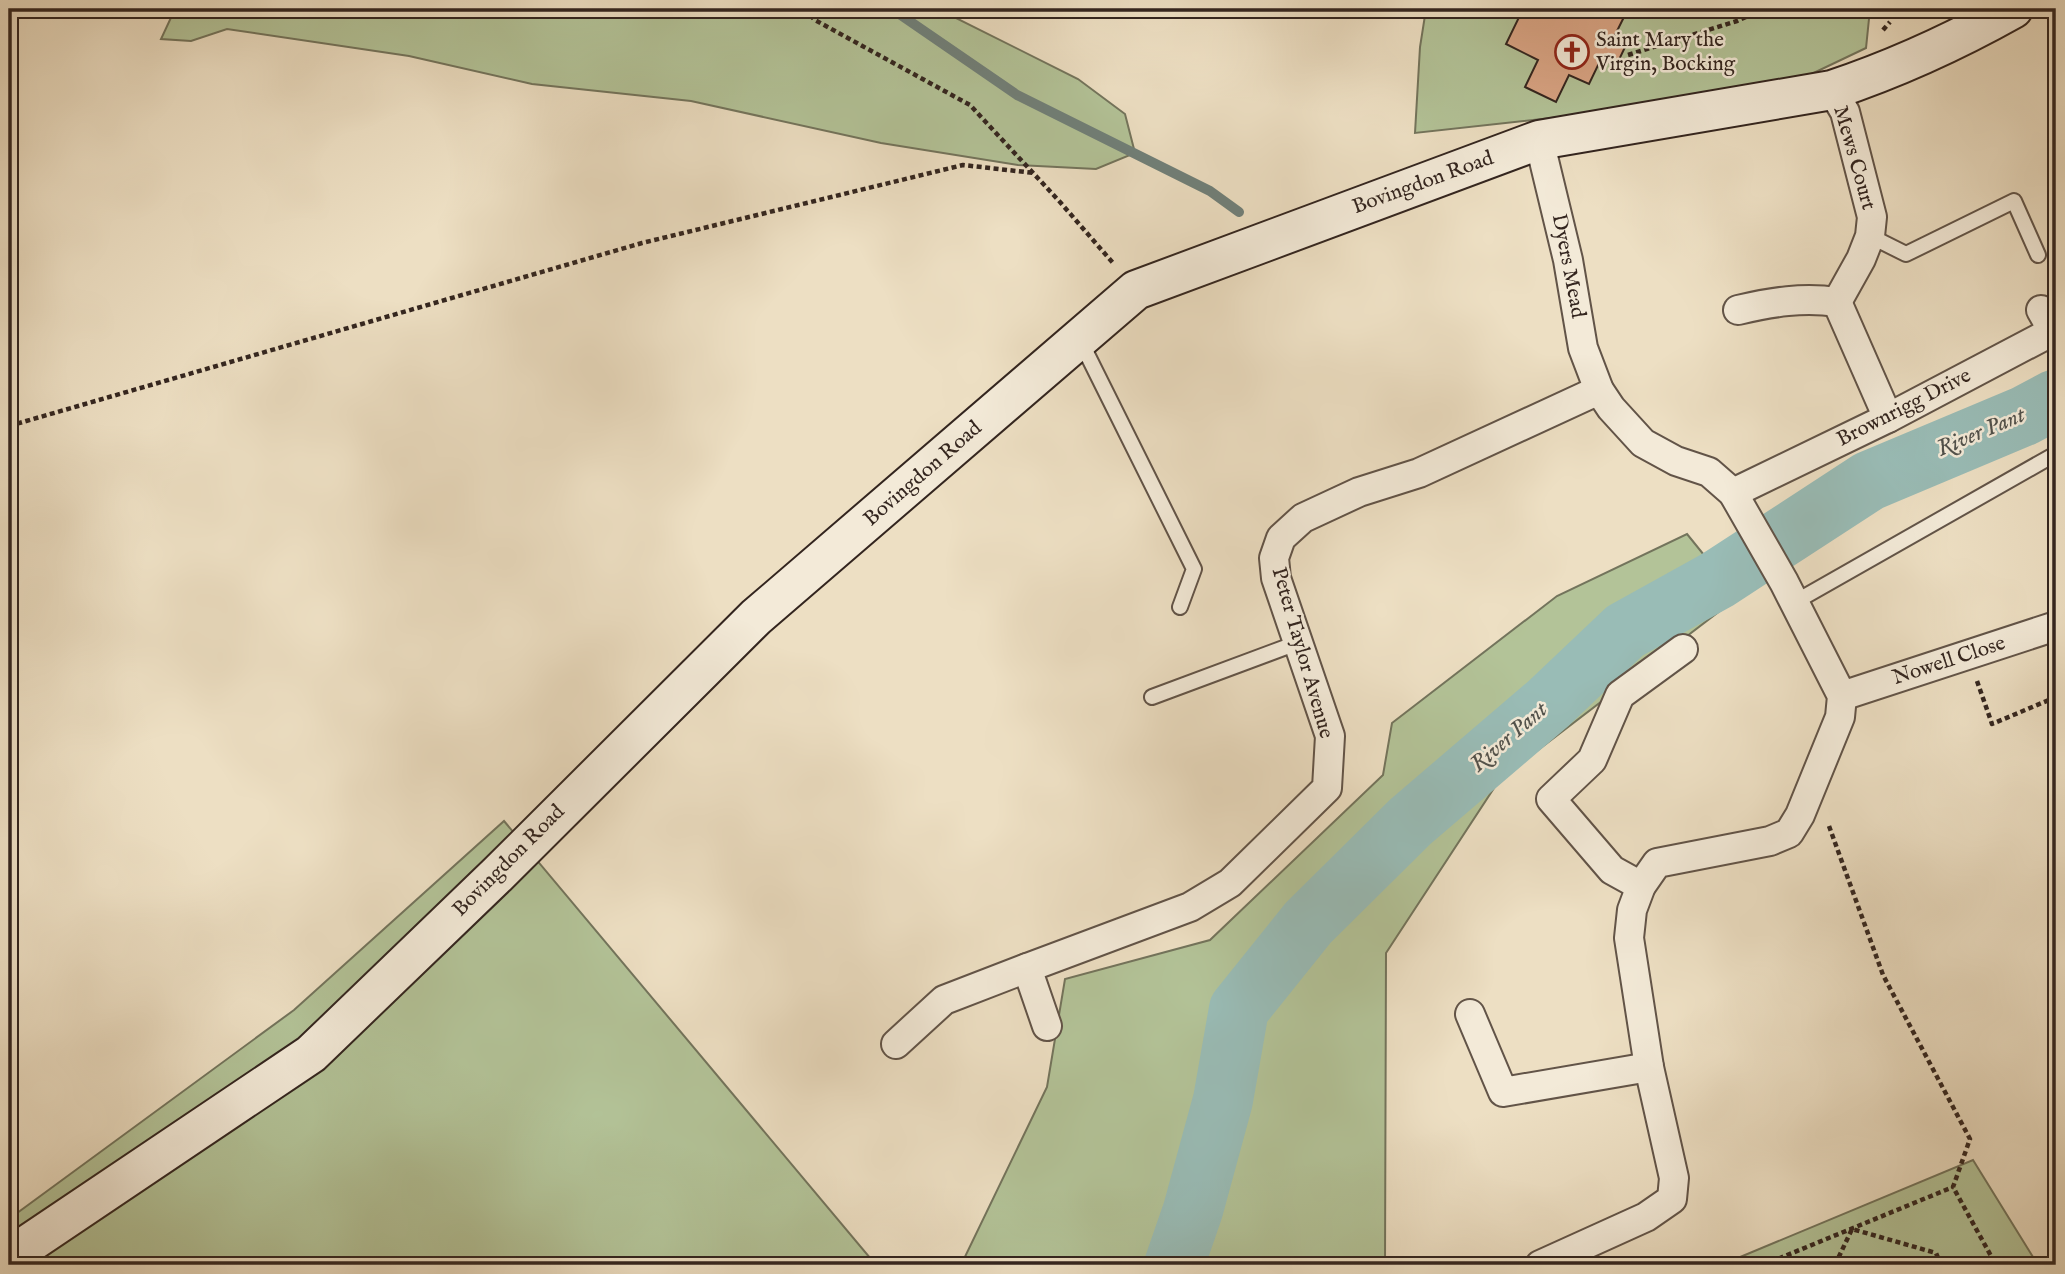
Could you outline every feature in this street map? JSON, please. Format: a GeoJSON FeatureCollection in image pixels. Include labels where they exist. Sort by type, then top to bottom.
{"type":"FeatureCollection","features":[{"type":"Feature","properties":{"kind":"street","name":"Bovingdon Road"},"geometry":{"type":"LineString","coordinates":[[9,1257],[311,1054],[497,875],[756,617],[1136,290],[1539,140],[1832,90],[1867,78],[1972,32],[2013,9]]}},
{"type":"Feature","properties":{"kind":"street","name":"Mews Court"},"geometry":{"type":"LineString","coordinates":[[1832,90],[1845,111],[1872,217],[1870,236],[1861,259],[1836,302]]}},
{"type":"Feature","properties":{"kind":"street","name":"Dyers Mead"},"geometry":{"type":"LineString","coordinates":[[1539,140],[1568,260],[1583,348],[1599,390],[1611,408],[1643,443],[1676,461],[1709,472],[1740,505],[1789,592],[1842,696]]}},
{"type":"Feature","properties":{"kind":"street"},"geometry":{"type":"LineString","coordinates":[[1738,310],[1774,302],[1812,299],[1836,302],[1888,418]]}},
{"type":"Feature","properties":{"kind":"street","name":"Brownrigg Drive"},"geometry":{"type":"LineString","coordinates":[[1740,505],[1888,418],[2053,331],[2042,310]]}},
{"type":"Feature","properties":{"kind":"street","name":"Peter Taylor Avenue"},"geometry":{"type":"LineString","coordinates":[[896,1044],[944,1000],[1190,907],[1230,883],[1327,788],[1330,736],[1276,578],[1274,558],[1281,538],[1303,518],[1359,492],[1419,473],[1599,390]]}},
{"type":"Feature","properties":{"kind":"street","name":"Nowell Close"},"geometry":{"type":"LineString","coordinates":[[1842,696],[2056,626]]}},
{"type":"Feature","properties":{"kind":"street"},"geometry":{"type":"LineString","coordinates":[[1641,886],[1612,870],[1550,799],[1592,760],[1620,695],[1683,649]]}},
{"type":"Feature","properties":{"kind":"street"},"geometry":{"type":"LineString","coordinates":[[1540,1265],[1646,1217],[1672,1199],[1674,1178],[1649,1067],[1629,937],[1632,909],[1641,886],[1657,863],[1770,841],[1789,833],[1800,815],[1840,717],[1842,696]]}},
{"type":"Feature","properties":{"kind":"street"},"geometry":{"type":"LineString","coordinates":[[1027,968],[1047,1026]]}},
{"type":"Feature","properties":{"kind":"street"},"geometry":{"type":"LineString","coordinates":[[1470,1014],[1503,1091],[1649,1067]]}},
{"type":"Feature","properties":{"kind":"lane"},"geometry":{"type":"LineString","coordinates":[[1870,236],[1906,254],[2014,201],[2038,255]]}},
{"type":"Feature","properties":{"kind":"lane"},"geometry":{"type":"LineString","coordinates":[[1080,339],[1194,569],[1180,607]]}},
{"type":"Feature","properties":{"kind":"lane"},"geometry":{"type":"LineString","coordinates":[[1789,592],[2052,456],[2056,460]]}},
{"type":"Feature","properties":{"kind":"lane"},"geometry":{"type":"LineString","coordinates":[[1152,697],[1297,643]]}},
{"type":"Feature","properties":{"kind":"path"},"geometry":{"type":"LineString","coordinates":[[804,9],[815,20],[970,105],[1034,173],[1136,290]]}},
{"type":"Feature","properties":{"kind":"path"},"geometry":{"type":"LineString","coordinates":[[1628,55],[1737,21],[1763,9]]}},
{"type":"Feature","properties":{"kind":"path"},"geometry":{"type":"LineString","coordinates":[[9,426],[656,240],[963,165],[1034,173]]}},
{"type":"Feature","properties":{"kind":"path"},"geometry":{"type":"LineString","coordinates":[[1968,655],[1992,724],[2056,697]]}},
{"type":"Feature","properties":{"kind":"path"},"geometry":{"type":"LineString","coordinates":[[1763,1265],[1953,1187],[1970,1139],[1884,975],[1830,830],[1818,770]]}},
{"type":"Feature","properties":{"kind":"path"},"geometry":{"type":"LineString","coordinates":[[1953,1187],[1996,1265]]}},
{"type":"Feature","properties":{"kind":"path"},"geometry":{"type":"LineString","coordinates":[[1835,1265],[1852,1229]]}},
{"type":"Feature","properties":{"kind":"path"},"geometry":{"type":"LineString","coordinates":[[1852,1229],[1936,1253],[1941,1265]]}},
{"type":"Feature","properties":{"kind":"green space"},"geometry":{"type":"Polygon","coordinates":[[[175,9],[938,9],[1078,79],[1125,114],[1135,153],[1096,169],[1018,165],[881,143],[691,101],[532,84],[409,56],[227,29],[191,41],[161,39],[175,9]]]}},
{"type":"Feature","properties":{"kind":"green space"},"geometry":{"type":"Polygon","coordinates":[[[1426,9],[1870,9],[1866,48],[1801,79],[1668,105],[1415,133],[1420,47],[1426,9]]]}},
{"type":"Feature","properties":{"kind":"green space"},"geometry":{"type":"Polygon","coordinates":[[[1687,534],[1738,597],[1500,779],[1386,953],[1385,1265],[961,1265],[1047,1087],[1065,979],[1210,940],[1383,775],[1392,723],[1557,596],[1687,534]]]}},
{"type":"Feature","properties":{"kind":"green space"},"geometry":{"type":"Polygon","coordinates":[[[504,821],[876,1265],[9,1265],[9,1219],[294,1010],[504,821]]]}},
{"type":"Feature","properties":{"kind":"green space"},"geometry":{"type":"Polygon","coordinates":[[[1973,1160],[2038,1265],[1721,1265],[1973,1160]]]}},
{"type":"Feature","properties":{"kind":"building","name":"Saint Mary the Virgin, Bocking"},"geometry":{"type":"Polygon","coordinates":[[[1523,9],[1628,9],[1614,37],[1627,43],[1616,66],[1601,59],[1589,84],[1569,75],[1556,102],[1525,87],[1538,60],[1506,44],[1523,9]]]}},
{"type":"Feature","properties":{"kind":"waterway"},"geometry":{"type":"LineString","coordinates":[[892,9],[1017,95],[1210,191],[1239,212]]}},
{"type":"Feature","properties":{"kind":"waterway","name":"River Pant"},"geometry":{"type":"LineString","coordinates":[[1174,1265],[1193,1210],[1223,1100],[1239,1009],[1308,923],[1410,822],[1548,704],[1625,631],[1717,580],[1869,481],[2024,416],[2056,399]]}},
{"type":"Feature","properties":{"kind":"place","name":"Saint Mary the Virgin, Bocking"},"geometry":{"type":"Point","coordinates":[1572,52]}}]}
